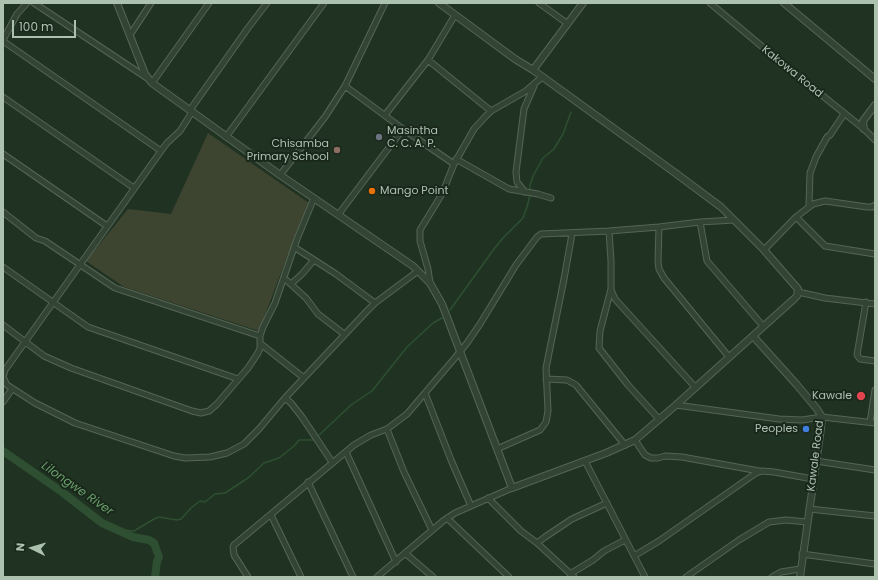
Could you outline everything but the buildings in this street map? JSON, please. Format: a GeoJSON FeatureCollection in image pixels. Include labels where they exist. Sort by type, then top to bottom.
{"type":"FeatureCollection","features":[{"type":"Feature","properties":{"kind":"street"},"geometry":{"type":"LineString","coordinates":[[27,3],[17,14],[3,41],[160,151]]}},
{"type":"Feature","properties":{"kind":"street"},"geometry":{"type":"LineString","coordinates":[[34,3],[150,81],[226,137],[418,271],[430,283],[442,304],[512,488]]}},
{"type":"Feature","properties":{"kind":"street"},"geometry":{"type":"LineString","coordinates":[[117,3],[150,81]]}},
{"type":"Feature","properties":{"kind":"street"},"geometry":{"type":"LineString","coordinates":[[130,35],[151,3]]}},
{"type":"Feature","properties":{"kind":"street"},"geometry":{"type":"LineString","coordinates":[[150,81],[209,3]]}},
{"type":"Feature","properties":{"kind":"street"},"geometry":{"type":"LineString","coordinates":[[267,3],[191,111],[180,131],[166,142],[25,341],[5,370],[3,377],[4,381],[12,389],[35,403],[75,423],[174,456],[185,458],[210,457],[234,450],[248,440],[344,334],[375,303],[418,271]]}},
{"type":"Feature","properties":{"kind":"street"},"geometry":{"type":"LineString","coordinates":[[226,137],[324,3]]}},
{"type":"Feature","properties":{"kind":"street"},"geometry":{"type":"LineString","coordinates":[[280,175],[325,117],[345,86],[385,3]]}},
{"type":"Feature","properties":{"kind":"street"},"geometry":{"type":"LineString","coordinates":[[377,577],[447,518],[512,488],[585,461],[635,440],[794,299],[798,292],[796,286],[764,250],[721,207],[533,70],[515,59],[438,3]]}},
{"type":"Feature","properties":{"kind":"street"},"geometry":{"type":"LineString","coordinates":[[539,3],[568,24]]}},
{"type":"Feature","properties":{"kind":"street"},"geometry":{"type":"LineString","coordinates":[[533,70],[583,3]]}},
{"type":"Feature","properties":{"kind":"street","name":"Kakowa Road"},"geometry":{"type":"LineString","coordinates":[[710,3],[864,129],[875,140]]}},
{"type":"Feature","properties":{"kind":"street"},"geometry":{"type":"LineString","coordinates":[[784,3],[875,79]]}},
{"type":"Feature","properties":{"kind":"street"},"geometry":{"type":"LineString","coordinates":[[385,115],[428,60],[455,15]]}},
{"type":"Feature","properties":{"kind":"street"},"geometry":{"type":"LineString","coordinates":[[428,60],[491,111]]}},
{"type":"Feature","properties":{"kind":"street"},"geometry":{"type":"LineString","coordinates":[[430,283],[428,269],[420,241],[420,230],[442,194],[455,161],[474,129],[484,116],[526,91],[542,77]]}},
{"type":"Feature","properties":{"kind":"street"},"geometry":{"type":"LineString","coordinates":[[525,192],[517,182],[517,161],[524,109],[536,81]]}},
{"type":"Feature","properties":{"kind":"street"},"geometry":{"type":"LineString","coordinates":[[345,86],[403,128],[455,161],[504,186],[551,198]]}},
{"type":"Feature","properties":{"kind":"street"},"geometry":{"type":"LineString","coordinates":[[3,96],[134,188]]}},
{"type":"Feature","properties":{"kind":"street"},"geometry":{"type":"LineString","coordinates":[[864,129],[863,122],[875,105]]}},
{"type":"Feature","properties":{"kind":"street"},"geometry":{"type":"LineString","coordinates":[[809,206],[810,173],[816,157],[827,137],[830,135],[844,114]]}},
{"type":"Feature","properties":{"kind":"street"},"geometry":{"type":"LineString","coordinates":[[338,215],[403,128]]}},
{"type":"Feature","properties":{"kind":"street"},"geometry":{"type":"LineString","coordinates":[[3,154],[107,226]]}},
{"type":"Feature","properties":{"kind":"street"},"geometry":{"type":"LineString","coordinates":[[3,325],[44,356],[70,368],[196,412],[205,412],[213,408],[254,359],[261,344],[260,336],[263,326],[275,303],[294,246],[314,198]]}},
{"type":"Feature","properties":{"kind":"street"},"geometry":{"type":"LineString","coordinates":[[764,250],[796,217],[816,202],[874,207]]}},
{"type":"Feature","properties":{"kind":"street"},"geometry":{"type":"LineString","coordinates":[[3,212],[36,238],[45,241],[115,288],[260,336]]}},
{"type":"Feature","properties":{"kind":"street"},"geometry":{"type":"LineString","coordinates":[[796,217],[825,246],[875,254]]}},
{"type":"Feature","properties":{"kind":"street"},"geometry":{"type":"LineString","coordinates":[[248,577],[234,555],[233,547],[332,462],[363,440],[387,429],[407,414],[454,359],[480,324],[516,265],[537,237],[542,234],[572,234],[734,220]]}},
{"type":"Feature","properties":{"kind":"street"},"geometry":{"type":"LineString","coordinates":[[700,222],[707,261],[764,326]]}},
{"type":"Feature","properties":{"kind":"street"},"geometry":{"type":"LineString","coordinates":[[659,227],[658,261],[664,278],[729,357]]}},
{"type":"Feature","properties":{"kind":"street"},"geometry":{"type":"LineString","coordinates":[[609,231],[611,289],[600,331],[599,348],[628,385],[659,419]]}},
{"type":"Feature","properties":{"kind":"street"},"geometry":{"type":"LineString","coordinates":[[497,449],[529,436],[543,428],[548,417],[546,379],[548,354],[563,286],[572,234]]}},
{"type":"Feature","properties":{"kind":"street"},"geometry":{"type":"LineString","coordinates":[[294,246],[336,274],[375,303]]}},
{"type":"Feature","properties":{"kind":"street"},"geometry":{"type":"LineString","coordinates":[[291,284],[314,260]]}},
{"type":"Feature","properties":{"kind":"street"},"geometry":{"type":"LineString","coordinates":[[3,267],[88,327],[238,379]]}},
{"type":"Feature","properties":{"kind":"street"},"geometry":{"type":"LineString","coordinates":[[284,278],[306,298],[318,314],[344,334]]}},
{"type":"Feature","properties":{"kind":"street"},"geometry":{"type":"LineString","coordinates":[[611,289],[615,299],[695,387]]}},
{"type":"Feature","properties":{"kind":"street"},"geometry":{"type":"LineString","coordinates":[[798,292],[825,298],[875,304]]}},
{"type":"Feature","properties":{"kind":"street"},"geometry":{"type":"LineString","coordinates":[[866,302],[857,355],[860,359],[875,361]]}},
{"type":"Feature","properties":{"kind":"street","name":"Kawale Road"},"geometry":{"type":"LineString","coordinates":[[753,336],[797,385],[822,417],[800,577]]}},
{"type":"Feature","properties":{"kind":"street"},"geometry":{"type":"LineString","coordinates":[[261,344],[304,378]]}},
{"type":"Feature","properties":{"kind":"street"},"geometry":{"type":"LineString","coordinates":[[546,379],[567,380],[576,385],[625,445]]}},
{"type":"Feature","properties":{"kind":"street"},"geometry":{"type":"LineString","coordinates":[[3,402],[12,389]]}},
{"type":"Feature","properties":{"kind":"street"},"geometry":{"type":"LineString","coordinates":[[676,405],[780,419],[802,420],[822,417],[872,423],[875,390]]}},
{"type":"Feature","properties":{"kind":"street"},"geometry":{"type":"LineString","coordinates":[[425,393],[471,506]]}},
{"type":"Feature","properties":{"kind":"street"},"geometry":{"type":"LineString","coordinates":[[285,398],[302,417],[332,462]]}},
{"type":"Feature","properties":{"kind":"street"},"geometry":{"type":"LineString","coordinates":[[387,429],[404,472],[432,530]]}},
{"type":"Feature","properties":{"kind":"street"},"geometry":{"type":"LineString","coordinates":[[635,440],[645,455],[651,458],[665,456],[682,457],[813,479]]}},
{"type":"Feature","properties":{"kind":"street"},"geometry":{"type":"LineString","coordinates":[[346,452],[396,562]]}},
{"type":"Feature","properties":{"kind":"street"},"geometry":{"type":"LineString","coordinates":[[816,460],[875,470]]}},
{"type":"Feature","properties":{"kind":"street"},"geometry":{"type":"LineString","coordinates":[[585,461],[644,577]]}},
{"type":"Feature","properties":{"kind":"street"},"geometry":{"type":"LineString","coordinates":[[634,556],[659,541],[751,476],[762,471]]}},
{"type":"Feature","properties":{"kind":"street"},"geometry":{"type":"LineString","coordinates":[[308,482],[353,577]]}},
{"type":"Feature","properties":{"kind":"street"},"geometry":{"type":"LineString","coordinates":[[488,498],[521,531],[537,543],[572,575],[604,551],[625,540]]}},
{"type":"Feature","properties":{"kind":"street"},"geometry":{"type":"LineString","coordinates":[[537,543],[572,519],[607,503]]}},
{"type":"Feature","properties":{"kind":"street"},"geometry":{"type":"LineString","coordinates":[[809,509],[875,516]]}},
{"type":"Feature","properties":{"kind":"street"},"geometry":{"type":"LineString","coordinates":[[271,514],[301,577]]}},
{"type":"Feature","properties":{"kind":"street"},"geometry":{"type":"LineString","coordinates":[[447,518],[509,577]]}},
{"type":"Feature","properties":{"kind":"street"},"geometry":{"type":"LineString","coordinates":[[686,577],[739,540],[768,522],[786,520],[807,522]]}},
{"type":"Feature","properties":{"kind":"street"},"geometry":{"type":"LineString","coordinates":[[405,553],[433,577]]}},
{"type":"Feature","properties":{"kind":"street"},"geometry":{"type":"LineString","coordinates":[[802,554],[875,564]]}},
{"type":"Feature","properties":{"kind":"street"},"geometry":{"type":"LineString","coordinates":[[772,577],[781,572],[800,569]]}},
{"type":"Feature","properties":{"kind":"green space"},"geometry":{"type":"Polygon","coordinates":[[[208,133],[309,203],[259,331],[124,287],[86,261],[128,209],[171,214],[208,133]]]}},
{"type":"Feature","properties":{"kind":"waterway"},"geometry":{"type":"LineString","coordinates":[[530,191],[533,176],[543,158],[554,149],[563,134],[571,112]]}},
{"type":"Feature","properties":{"kind":"waterway"},"geometry":{"type":"LineString","coordinates":[[450,310],[494,249],[523,218],[530,195]]}},
{"type":"Feature","properties":{"kind":"waterway"},"geometry":{"type":"LineString","coordinates":[[317,437],[351,405],[372,391],[407,347],[433,323],[442,318]]}},
{"type":"Feature","properties":{"kind":"waterway"},"geometry":{"type":"LineString","coordinates":[[116,529],[134,531],[159,517],[177,520],[181,519],[200,501],[205,502],[215,494],[225,493],[248,478],[264,463],[279,458],[299,440],[313,440]]}},
{"type":"Feature","properties":{"kind":"waterway","name":"Lilongwe River"},"geometry":{"type":"LineString","coordinates":[[3,451],[62,492],[102,523],[133,537],[149,540],[154,543],[159,557],[155,577]]}},
{"type":"Feature","properties":{"kind":"place","name":"Masintha C. C. A. P."},"geometry":{"type":"Point","coordinates":[379,137]}},
{"type":"Feature","properties":{"kind":"place","name":"Chisamba Primary School"},"geometry":{"type":"Point","coordinates":[337,150]}},
{"type":"Feature","properties":{"kind":"place","name":"Mango Point"},"geometry":{"type":"Point","coordinates":[372,191]}},
{"type":"Feature","properties":{"kind":"place","name":"Kawale"},"geometry":{"type":"Point","coordinates":[861,396]}},
{"type":"Feature","properties":{"kind":"place","name":"Peoples"},"geometry":{"type":"Point","coordinates":[806,429]}}]}
